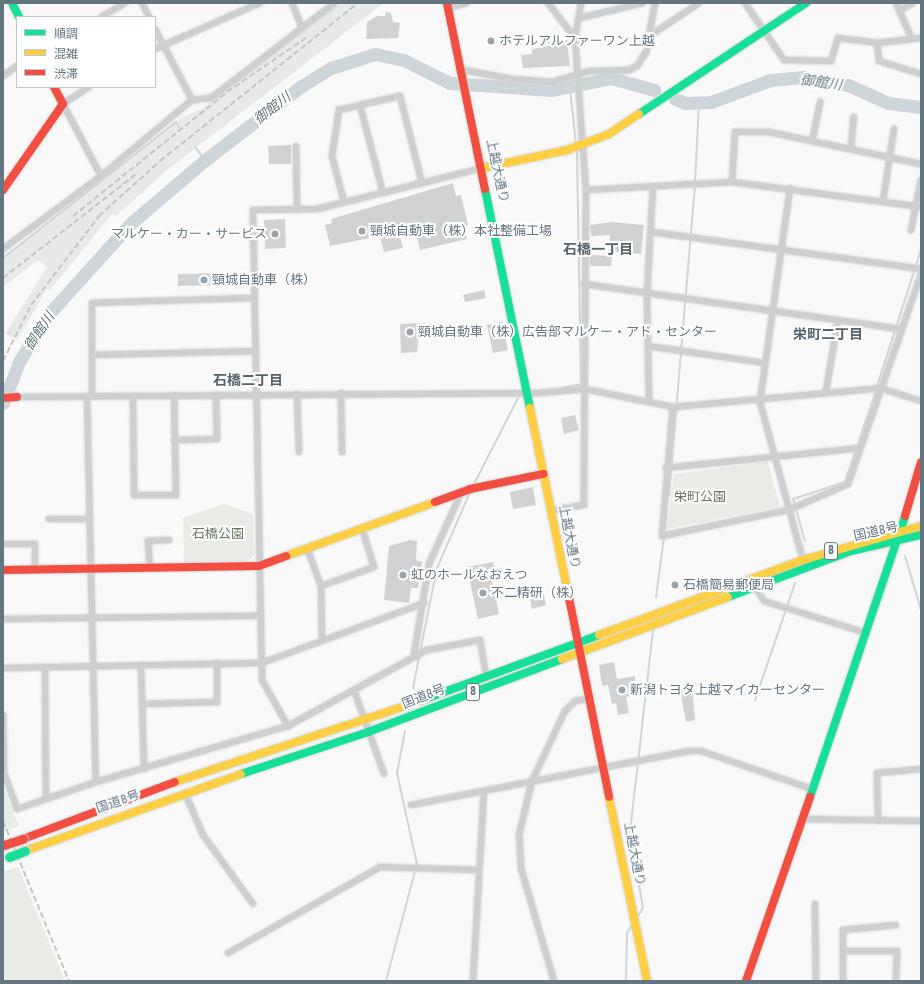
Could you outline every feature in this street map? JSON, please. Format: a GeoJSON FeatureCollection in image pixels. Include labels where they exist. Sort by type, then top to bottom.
{"type":"FeatureCollection","features":[{"type":"Feature","properties":{"kind":"main road"},"geometry":{"type":"LineString","coordinates":[[12,3],[18,16]]}},
{"type":"Feature","properties":{"kind":"main road"},"geometry":{"type":"LineString","coordinates":[[484,168],[585,146],[636,118],[806,3]]}},
{"type":"Feature","properties":{"kind":"main road"},"geometry":{"type":"LineString","coordinates":[[448,5],[463,72]]}},
{"type":"Feature","properties":{"kind":"main road","name":"上越大通り"},"geometry":{"type":"LineString","coordinates":[[463,72],[467,97],[484,168],[578,652],[604,767],[646,981]]}},
{"type":"Feature","properties":{"kind":"main road"},"geometry":{"type":"LineString","coordinates":[[4,186],[63,104],[55,88]]}},
{"type":"Feature","properties":{"kind":"main road"},"geometry":{"type":"LineString","coordinates":[[3,398],[17,397]]}},
{"type":"Feature","properties":{"kind":"main road"},"geometry":{"type":"LineString","coordinates":[[746,981],[899,536],[921,462]]}},
{"type":"Feature","properties":{"kind":"main road"},"geometry":{"type":"LineString","coordinates":[[3,570],[259,566],[461,493],[543,474]]}},
{"type":"Feature","properties":{"kind":"main road","name":"国道8号"},"geometry":{"type":"LineString","coordinates":[[6,858],[185,793],[368,732],[578,652],[756,588],[852,551],[899,536],[921,526]]}},
{"type":"Feature","properties":{"kind":"main road","name":"国道8号"},"geometry":{"type":"LineString","coordinates":[[4,846],[188,777],[365,721],[577,641],[803,560],[899,536],[921,535]]}},
{"type":"Feature","properties":{"kind":"street"},"geometry":{"type":"LineString","coordinates":[[103,16],[125,3]]}},
{"type":"Feature","properties":{"kind":"street"},"geometry":{"type":"LineString","coordinates":[[142,3],[148,16]]}},
{"type":"Feature","properties":{"kind":"street"},"geometry":{"type":"LineString","coordinates":[[156,48],[260,3]]}},
{"type":"Feature","properties":{"kind":"street"},"geometry":{"type":"LineString","coordinates":[[292,3],[302,28]]}},
{"type":"Feature","properties":{"kind":"street"},"geometry":{"type":"LineString","coordinates":[[3,249],[101,176],[192,100],[211,98],[335,3]]}},
{"type":"Feature","properties":{"kind":"street"},"geometry":{"type":"LineString","coordinates":[[448,5],[467,3]]}},
{"type":"Feature","properties":{"kind":"street"},"geometry":{"type":"LineString","coordinates":[[548,3],[575,38]]}},
{"type":"Feature","properties":{"kind":"street"},"geometry":{"type":"LineString","coordinates":[[551,510],[584,506],[584,284],[586,190],[582,99],[575,38],[580,18],[581,3]]}},
{"type":"Feature","properties":{"kind":"street"},"geometry":{"type":"LineString","coordinates":[[580,18],[643,3]]}},
{"type":"Feature","properties":{"kind":"street"},"geometry":{"type":"LineString","coordinates":[[463,72],[512,79],[552,82],[580,75],[637,66],[646,52],[655,3]]}},
{"type":"Feature","properties":{"kind":"street"},"geometry":{"type":"LineString","coordinates":[[648,37],[698,3]]}},
{"type":"Feature","properties":{"kind":"street"},"geometry":{"type":"LineString","coordinates":[[745,3],[784,60],[831,61],[838,38],[877,43],[921,38]]}},
{"type":"Feature","properties":{"kind":"street"},"geometry":{"type":"LineString","coordinates":[[896,3],[901,10],[912,39]]}},
{"type":"Feature","properties":{"kind":"street"},"geometry":{"type":"LineString","coordinates":[[901,10],[912,3]]}},
{"type":"Feature","properties":{"kind":"street"},"geometry":{"type":"LineString","coordinates":[[156,31],[192,100]]}},
{"type":"Feature","properties":{"kind":"street"},"geometry":{"type":"LineString","coordinates":[[877,43],[879,61],[921,74]]}},
{"type":"Feature","properties":{"kind":"street"},"geometry":{"type":"LineString","coordinates":[[3,76],[16,67]]}},
{"type":"Feature","properties":{"kind":"street"},"geometry":{"type":"LineString","coordinates":[[87,88],[63,104],[101,176]]}},
{"type":"Feature","properties":{"kind":"street"},"geometry":{"type":"LineString","coordinates":[[344,202],[332,156],[339,110],[400,96],[422,183]]}},
{"type":"Feature","properties":{"kind":"street"},"geometry":{"type":"LineString","coordinates":[[812,140],[820,102]]}},
{"type":"Feature","properties":{"kind":"street"},"geometry":{"type":"LineString","coordinates":[[360,105],[383,193]]}},
{"type":"Feature","properties":{"kind":"street"},"geometry":{"type":"LineString","coordinates":[[851,149],[854,117]]}},
{"type":"Feature","properties":{"kind":"street"},"geometry":{"type":"LineString","coordinates":[[883,201],[894,129]]}},
{"type":"Feature","properties":{"kind":"street"},"geometry":{"type":"LineString","coordinates":[[732,182],[735,132],[769,132],[921,164]]}},
{"type":"Feature","properties":{"kind":"street"},"geometry":{"type":"LineString","coordinates":[[296,146],[297,210]]}},
{"type":"Feature","properties":{"kind":"street"},"geometry":{"type":"LineString","coordinates":[[288,726],[262,680],[253,210],[297,210],[344,202],[484,168]]}},
{"type":"Feature","properties":{"kind":"street"},"geometry":{"type":"LineString","coordinates":[[911,230],[918,206],[921,180]]}},
{"type":"Feature","properties":{"kind":"street"},"geometry":{"type":"LineString","coordinates":[[586,190],[732,182],[790,188],[918,206]]}},
{"type":"Feature","properties":{"kind":"street"},"geometry":{"type":"LineString","coordinates":[[649,401],[647,294],[652,232],[653,186]]}},
{"type":"Feature","properties":{"kind":"street"},"geometry":{"type":"LineString","coordinates":[[790,188],[771,308],[760,402],[773,455],[803,560]]}},
{"type":"Feature","properties":{"kind":"street"},"geometry":{"type":"LineString","coordinates":[[652,232],[921,269]]}},
{"type":"Feature","properties":{"kind":"street"},"geometry":{"type":"LineString","coordinates":[[673,407],[666,468],[662,536],[788,510],[848,484],[880,388],[921,274]]}},
{"type":"Feature","properties":{"kind":"street"},"geometry":{"type":"LineString","coordinates":[[584,284],[647,294],[771,308],[838,320],[902,329]]}},
{"type":"Feature","properties":{"kind":"street"},"geometry":{"type":"LineString","coordinates":[[96,782],[90,518],[90,397],[93,355],[92,303],[255,298]]}},
{"type":"Feature","properties":{"kind":"street"},"geometry":{"type":"LineString","coordinates":[[826,391],[838,320]]}},
{"type":"Feature","properties":{"kind":"street"},"geometry":{"type":"LineString","coordinates":[[648,346],[764,363]]}},
{"type":"Feature","properties":{"kind":"street"},"geometry":{"type":"LineString","coordinates":[[93,355],[256,351]]}},
{"type":"Feature","properties":{"kind":"street"},"geometry":{"type":"LineString","coordinates":[[17,397],[585,389],[673,407],[760,402],[826,391],[880,388],[921,401]]}},
{"type":"Feature","properties":{"kind":"street"},"geometry":{"type":"LineString","coordinates":[[341,393],[342,452]]}},
{"type":"Feature","properties":{"kind":"street"},"geometry":{"type":"LineString","coordinates":[[297,394],[299,452]]}},
{"type":"Feature","properties":{"kind":"street"},"geometry":{"type":"LineString","coordinates":[[133,396],[134,495],[176,496],[174,395]]}},
{"type":"Feature","properties":{"kind":"street"},"geometry":{"type":"LineString","coordinates":[[174,440],[217,439],[216,395]]}},
{"type":"Feature","properties":{"kind":"street"},"geometry":{"type":"LineString","coordinates":[[666,468],[773,455],[860,448]]}},
{"type":"Feature","properties":{"kind":"street"},"geometry":{"type":"LineString","coordinates":[[417,654],[429,564],[461,493]]}},
{"type":"Feature","properties":{"kind":"street"},"geometry":{"type":"LineString","coordinates":[[49,519],[90,518]]}},
{"type":"Feature","properties":{"kind":"street"},"geometry":{"type":"LineString","coordinates":[[321,586],[374,567],[362,528]]}},
{"type":"Feature","properties":{"kind":"street"},"geometry":{"type":"LineString","coordinates":[[150,568],[148,541],[169,540]]}},
{"type":"Feature","properties":{"kind":"street"},"geometry":{"type":"LineString","coordinates":[[3,544],[35,544],[35,569]]}},
{"type":"Feature","properties":{"kind":"street"},"geometry":{"type":"LineString","coordinates":[[307,548],[321,586],[322,640]]}},
{"type":"Feature","properties":{"kind":"street"},"geometry":{"type":"LineString","coordinates":[[756,588],[764,601],[866,633]]}},
{"type":"Feature","properties":{"kind":"street"},"geometry":{"type":"LineString","coordinates":[[3,668],[262,663],[424,603]]}},
{"type":"Feature","properties":{"kind":"street"},"geometry":{"type":"LineString","coordinates":[[3,619],[260,616]]}},
{"type":"Feature","properties":{"kind":"street"},"geometry":{"type":"LineString","coordinates":[[3,715],[4,773],[17,809],[96,782],[288,726],[417,654],[427,650],[480,640],[486,675]]}},
{"type":"Feature","properties":{"kind":"street"},"geometry":{"type":"LineString","coordinates":[[142,704],[217,702],[217,663]]}},
{"type":"Feature","properties":{"kind":"street"},"geometry":{"type":"LineString","coordinates":[[141,665],[144,768]]}},
{"type":"Feature","properties":{"kind":"street"},"geometry":{"type":"LineString","coordinates":[[45,667],[46,799]]}},
{"type":"Feature","properties":{"kind":"street"},"geometry":{"type":"LineString","coordinates":[[354,690],[384,774]]}},
{"type":"Feature","properties":{"kind":"street"},"geometry":{"type":"LineString","coordinates":[[554,981],[519,856],[519,835],[532,781],[570,705],[588,699]]}},
{"type":"Feature","properties":{"kind":"street"},"geometry":{"type":"LineString","coordinates":[[411,805],[484,793],[532,781],[604,767],[701,752],[812,790]]}},
{"type":"Feature","properties":{"kind":"street"},"geometry":{"type":"LineString","coordinates":[[878,821],[877,773],[921,769]]}},
{"type":"Feature","properties":{"kind":"street"},"geometry":{"type":"LineString","coordinates":[[185,793],[203,835],[253,904]]}},
{"type":"Feature","properties":{"kind":"street"},"geometry":{"type":"LineString","coordinates":[[473,981],[477,870],[484,793]]}},
{"type":"Feature","properties":{"kind":"street"},"geometry":{"type":"LineString","coordinates":[[801,819],[921,821]]}},
{"type":"Feature","properties":{"kind":"street"},"geometry":{"type":"LineString","coordinates":[[228,953],[380,867],[477,870]]}},
{"type":"Feature","properties":{"kind":"street"},"geometry":{"type":"LineString","coordinates":[[815,904],[816,981]]}},
{"type":"Feature","properties":{"kind":"street"},"geometry":{"type":"LineString","coordinates":[[843,981],[843,930],[896,925]]}},
{"type":"Feature","properties":{"kind":"street"},"geometry":{"type":"LineString","coordinates":[[843,951],[897,951],[896,981]]}},
{"type":"Feature","properties":{"kind":"shaded area"},"geometry":{"type":"Polygon","coordinates":[[[340,3],[384,3],[167,170],[116,216],[112,214],[50,290],[47,289],[17,340],[5,334],[47,267],[38,260],[3,287],[3,259],[181,118],[202,108],[340,3]]]}},
{"type":"Feature","properties":{"kind":"green space","name":"栄町公園"},"geometry":{"type":"Polygon","coordinates":[[[768,462],[780,507],[667,529],[674,474],[768,462]]]}},
{"type":"Feature","properties":{"kind":"green space","name":"石橋公園"},"geometry":{"type":"Polygon","coordinates":[[[224,504],[253,514],[254,555],[248,561],[184,562],[183,518],[224,504]]]}},
{"type":"Feature","properties":{"kind":"green space"},"geometry":{"type":"Polygon","coordinates":[[[3,788],[19,826],[3,832],[3,788]]]}},
{"type":"Feature","properties":{"kind":"green space"},"geometry":{"type":"Polygon","coordinates":[[[18,867],[65,981],[3,981],[3,872],[18,867]]]}},
{"type":"Feature","properties":{"kind":"building"},"geometry":{"type":"Polygon","coordinates":[[[386,12],[391,13],[393,22],[400,23],[398,38],[366,39],[367,22],[377,16],[385,16],[386,12]]]}},
{"type":"Feature","properties":{"kind":"building"},"geometry":{"type":"Polygon","coordinates":[[[567,40],[570,66],[523,68],[521,55],[532,54],[532,49],[549,46],[548,42],[567,40]]]}},
{"type":"Feature","properties":{"kind":"building"},"geometry":{"type":"Polygon","coordinates":[[[291,145],[291,164],[269,164],[268,146],[291,145]]]}},
{"type":"Feature","properties":{"kind":"building"},"geometry":{"type":"Polygon","coordinates":[[[453,183],[456,196],[461,195],[468,225],[464,226],[467,239],[420,250],[415,229],[399,233],[403,248],[384,252],[380,236],[330,246],[325,225],[332,223],[331,219],[453,183]]]}},
{"type":"Feature","properties":{"kind":"building","name":"マルケー・カー・サービス"},"geometry":{"type":"Polygon","coordinates":[[[285,219],[286,248],[265,249],[264,220],[285,219]]]}},
{"type":"Feature","properties":{"kind":"building"},"geometry":{"type":"Polygon","coordinates":[[[612,222],[644,225],[641,254],[609,251],[610,235],[591,236],[590,225],[612,222]]]}},
{"type":"Feature","properties":{"kind":"building"},"geometry":{"type":"Polygon","coordinates":[[[590,255],[612,256],[611,266],[590,266],[590,255]]]}},
{"type":"Feature","properties":{"kind":"building","name":"頸城自動車（株）"},"geometry":{"type":"Polygon","coordinates":[[[229,273],[230,285],[178,286],[178,274],[229,273]]]}},
{"type":"Feature","properties":{"kind":"building"},"geometry":{"type":"Polygon","coordinates":[[[484,290],[486,298],[465,302],[463,295],[484,290]]]}},
{"type":"Feature","properties":{"kind":"building"},"geometry":{"type":"Polygon","coordinates":[[[502,322],[508,350],[493,353],[487,325],[502,322]]]}},
{"type":"Feature","properties":{"kind":"building","name":"頸城自動車（株）広告部マルケー・アド・センター"},"geometry":{"type":"Polygon","coordinates":[[[420,323],[417,352],[401,353],[400,324],[420,323]]]}},
{"type":"Feature","properties":{"kind":"building"},"geometry":{"type":"Polygon","coordinates":[[[575,415],[579,430],[564,434],[561,418],[575,415]]]}},
{"type":"Feature","properties":{"kind":"building"},"geometry":{"type":"Polygon","coordinates":[[[533,487],[536,505],[513,509],[510,492],[533,487]]]}},
{"type":"Feature","properties":{"kind":"building","name":"虹のホールなおえつ"},"geometry":{"type":"Polygon","coordinates":[[[410,540],[417,541],[416,560],[422,562],[418,588],[411,588],[409,603],[384,600],[389,546],[410,540]]]}},
{"type":"Feature","properties":{"kind":"building","name":"不二精研（株）"},"geometry":{"type":"Polygon","coordinates":[[[493,562],[495,570],[490,571],[499,614],[478,619],[467,567],[493,562]]]}},
{"type":"Feature","properties":{"kind":"building"},"geometry":{"type":"Polygon","coordinates":[[[543,590],[546,605],[532,609],[529,593],[543,590]]]}},
{"type":"Feature","properties":{"kind":"building","name":"新潟トヨタ上越マイカーセンター"},"geometry":{"type":"Polygon","coordinates":[[[614,662],[617,679],[635,676],[636,695],[626,697],[629,713],[618,715],[616,703],[612,704],[608,685],[602,686],[599,665],[614,662]]]}},
{"type":"Feature","properties":{"kind":"building"},"geometry":{"type":"Polygon","coordinates":[[[692,688],[695,720],[686,722],[680,690],[692,688]]]}},
{"type":"Feature","properties":{"kind":"waterway","name":"御館川"},"geometry":{"type":"LineString","coordinates":[[3,403],[19,362],[46,317],[131,223],[205,160],[300,87],[331,68],[375,54],[404,60],[450,83],[552,90],[611,78],[654,90]]}},
{"type":"Feature","properties":{"kind":"waterway","name":"御館川"},"geometry":{"type":"LineString","coordinates":[[675,99],[686,103],[711,102],[770,80],[803,77],[848,85],[888,103],[921,107]]}},
{"type":"Feature","properties":{"kind":"waterway"},"geometry":{"type":"LineString","coordinates":[[570,88],[576,145]]}},
{"type":"Feature","properties":{"kind":"waterway"},"geometry":{"type":"LineString","coordinates":[[695,182],[699,104]]}},
{"type":"Feature","properties":{"kind":"waterway"},"geometry":{"type":"LineString","coordinates":[[3,258],[176,122],[179,127]]}},
{"type":"Feature","properties":{"kind":"waterway"},"geometry":{"type":"LineString","coordinates":[[195,147],[205,160]]}},
{"type":"Feature","properties":{"kind":"waterway"},"geometry":{"type":"LineString","coordinates":[[561,388],[581,384],[577,149]]}},
{"type":"Feature","properties":{"kind":"waterway"},"geometry":{"type":"LineString","coordinates":[[669,495],[695,186]]}},
{"type":"Feature","properties":{"kind":"waterway"},"geometry":{"type":"LineString","coordinates":[[877,386],[921,250]]}},
{"type":"Feature","properties":{"kind":"waterway"},"geometry":{"type":"LineString","coordinates":[[805,541],[793,499],[845,482],[876,391]]}},
{"type":"Feature","properties":{"kind":"waterway"},"geometry":{"type":"LineString","coordinates":[[473,486],[520,394]]}},
{"type":"Feature","properties":{"kind":"waterway"},"geometry":{"type":"LineString","coordinates":[[420,653],[437,568],[470,492]]}},
{"type":"Feature","properties":{"kind":"waterway"},"geometry":{"type":"LineString","coordinates":[[656,597],[664,537]]}},
{"type":"Feature","properties":{"kind":"waterway"},"geometry":{"type":"LineString","coordinates":[[905,556],[921,610]]}},
{"type":"Feature","properties":{"kind":"waterway"},"geometry":{"type":"LineString","coordinates":[[755,700],[795,583]]}},
{"type":"Feature","properties":{"kind":"waterway"},"geometry":{"type":"LineString","coordinates":[[636,919],[643,908],[630,832],[653,630]]}},
{"type":"Feature","properties":{"kind":"waterway"},"geometry":{"type":"LineString","coordinates":[[413,688],[419,657]]}},
{"type":"Feature","properties":{"kind":"waterway"},"geometry":{"type":"LineString","coordinates":[[386,981],[417,864],[397,773],[405,731]]}},
{"type":"Feature","properties":{"kind":"waterway"},"geometry":{"type":"LineString","coordinates":[[626,981],[627,933],[633,924]]}},
{"type":"Feature","properties":{"kind":"railway"},"geometry":{"type":"LineString","coordinates":[[3,361],[31,305],[99,216],[160,161],[358,3]]}},
{"type":"Feature","properties":{"kind":"railway"},"geometry":{"type":"LineString","coordinates":[[73,216],[227,92],[306,38]]}},
{"type":"Feature","properties":{"kind":"railway"},"geometry":{"type":"LineString","coordinates":[[3,278],[136,174]]}},
{"type":"Feature","properties":{"kind":"railway"},"geometry":{"type":"LineString","coordinates":[[3,821],[69,981]]}},
{"type":"Feature","properties":{"kind":"traffic: fast"},"geometry":{"type":"LineString","coordinates":[[12,3],[18,16]]}},
{"type":"Feature","properties":{"kind":"traffic: fast"},"geometry":{"type":"LineString","coordinates":[[639,114],[806,3]]}},
{"type":"Feature","properties":{"kind":"traffic: fast"},"geometry":{"type":"LineString","coordinates":[[485,189],[530,408]]}},
{"type":"Feature","properties":{"kind":"traffic: fast"},"geometry":{"type":"LineString","coordinates":[[810,797],[905,516]]}},
{"type":"Feature","properties":{"kind":"traffic: fast"},"geometry":{"type":"LineString","coordinates":[[728,597],[851,551],[921,535]]}},
{"type":"Feature","properties":{"kind":"traffic: fast"},"geometry":{"type":"LineString","coordinates":[[417,702],[599,635]]}},
{"type":"Feature","properties":{"kind":"traffic: fast"},"geometry":{"type":"LineString","coordinates":[[241,774],[368,732],[562,659]]}},
{"type":"Feature","properties":{"kind":"traffic: fast"},"geometry":{"type":"LineString","coordinates":[[9,857],[25,851]]}},
{"type":"Feature","properties":{"kind":"traffic: slow"},"geometry":{"type":"LineString","coordinates":[[483,168],[567,150],[609,134],[639,114]]}},
{"type":"Feature","properties":{"kind":"traffic: slow"},"geometry":{"type":"LineString","coordinates":[[530,408],[567,588]]}},
{"type":"Feature","properties":{"kind":"traffic: slow"},"geometry":{"type":"LineString","coordinates":[[286,556],[435,502]]}},
{"type":"Feature","properties":{"kind":"traffic: slow"},"geometry":{"type":"LineString","coordinates":[[599,635],[803,560],[921,526]]}},
{"type":"Feature","properties":{"kind":"traffic: slow"},"geometry":{"type":"LineString","coordinates":[[562,659],[728,597]]}},
{"type":"Feature","properties":{"kind":"traffic: slow"},"geometry":{"type":"LineString","coordinates":[[175,782],[417,702]]}},
{"type":"Feature","properties":{"kind":"traffic: slow"},"geometry":{"type":"LineString","coordinates":[[25,851],[241,774]]}},
{"type":"Feature","properties":{"kind":"traffic: slow"},"geometry":{"type":"LineString","coordinates":[[609,797],[647,981]]}},
{"type":"Feature","properties":{"kind":"traffic: jam"},"geometry":{"type":"LineString","coordinates":[[447,3],[485,189]]}},
{"type":"Feature","properties":{"kind":"traffic: jam"},"geometry":{"type":"LineString","coordinates":[[3,190],[63,104],[55,88]]}},
{"type":"Feature","properties":{"kind":"traffic: jam"},"geometry":{"type":"LineString","coordinates":[[3,398],[17,397]]}},
{"type":"Feature","properties":{"kind":"traffic: jam"},"geometry":{"type":"LineString","coordinates":[[905,516],[921,462]]}},
{"type":"Feature","properties":{"kind":"traffic: jam"},"geometry":{"type":"LineString","coordinates":[[435,502],[470,489],[543,474]]}},
{"type":"Feature","properties":{"kind":"traffic: jam"},"geometry":{"type":"LineString","coordinates":[[3,570],[259,566],[286,556]]}},
{"type":"Feature","properties":{"kind":"traffic: jam"},"geometry":{"type":"LineString","coordinates":[[567,588],[609,797]]}},
{"type":"Feature","properties":{"kind":"traffic: jam"},"geometry":{"type":"LineString","coordinates":[[23,839],[175,782]]}},
{"type":"Feature","properties":{"kind":"traffic: jam"},"geometry":{"type":"LineString","coordinates":[[746,981],[810,797]]}},
{"type":"Feature","properties":{"kind":"traffic: jam"},"geometry":{"type":"LineString","coordinates":[[4,845],[23,839]]}},
{"type":"Feature","properties":{"kind":"place","name":"ホテルアルファーワン上越"},"geometry":{"type":"Point","coordinates":[491,41]}},
{"type":"Feature","properties":{"kind":"place","name":"頸城自動車（株）本社整備工場"},"geometry":{"type":"Point","coordinates":[362,231]}},
{"type":"Feature","properties":{"kind":"place","name":"マルケー・カー・サービス"},"geometry":{"type":"Point","coordinates":[275,234]}},
{"type":"Feature","properties":{"kind":"place","name":"頸城自動車（株）"},"geometry":{"type":"Point","coordinates":[204,280]}},
{"type":"Feature","properties":{"kind":"place","name":"頸城自動車（株）広告部マルケー・アド・センター"},"geometry":{"type":"Point","coordinates":[410,332]}},
{"type":"Feature","properties":{"kind":"place","name":"虹のホールなおえつ"},"geometry":{"type":"Point","coordinates":[403,575]}},
{"type":"Feature","properties":{"kind":"place","name":"石橋簡易郵便局"},"geometry":{"type":"Point","coordinates":[675,585]}},
{"type":"Feature","properties":{"kind":"place","name":"不二精研（株）"},"geometry":{"type":"Point","coordinates":[483,593]}},
{"type":"Feature","properties":{"kind":"place","name":"新潟トヨタ上越マイカーセンター"},"geometry":{"type":"Point","coordinates":[622,690]}},
{"type":"Feature","properties":{"kind":"district","name":"石橋一丁目"},"geometry":{"type":"Point","coordinates":[598,249]}},
{"type":"Feature","properties":{"kind":"district","name":"栄町二丁目"},"geometry":{"type":"Point","coordinates":[828,334]}},
{"type":"Feature","properties":{"kind":"district","name":"石橋二丁目"},"geometry":{"type":"Point","coordinates":[248,380]}}]}
